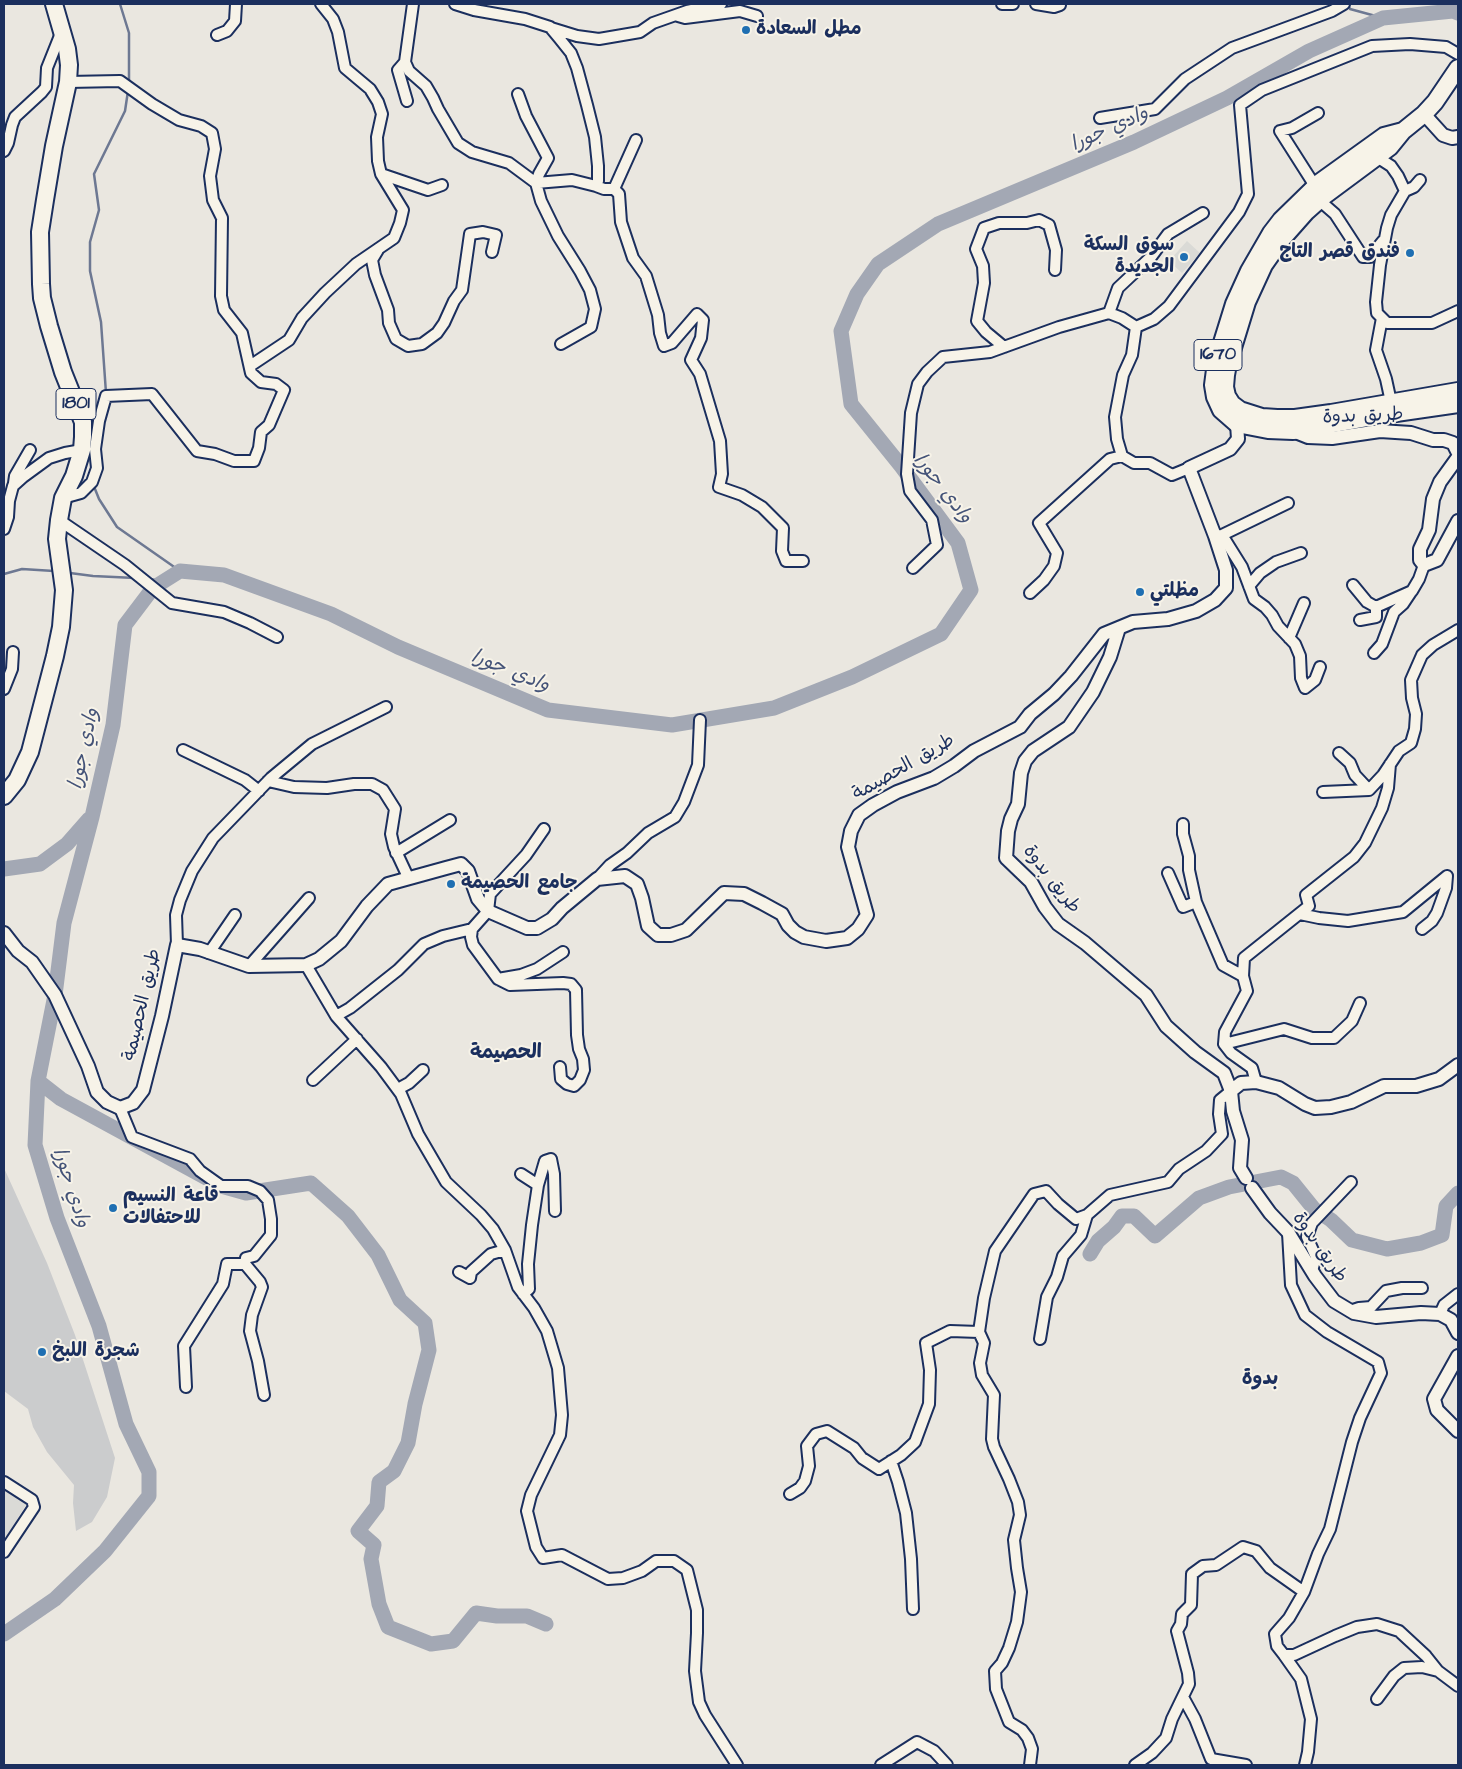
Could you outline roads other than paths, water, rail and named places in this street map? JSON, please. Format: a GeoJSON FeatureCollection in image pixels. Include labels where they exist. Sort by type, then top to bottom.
{"type":"FeatureCollection","features":[{"type":"Feature","properties":{"kind":"main road","name":"1801"},"geometry":{"type":"LineString","coordinates":[[4,796],[17,780],[30,752],[61,627],[64,590],[57,539],[59,520],[63,498],[74,476],[82,450],[83,422],[63,372],[49,326],[42,298],[41,284],[40,232],[44,200],[68,82],[69,65],[62,30],[54,4]]}},
{"type":"Feature","properties":{"kind":"main road"},"geometry":{"type":"LineString","coordinates":[[1403,131],[1424,114],[1448,85],[1458,68]]}},
{"type":"Feature","properties":{"kind":"main road","name":"1670"},"geometry":{"type":"LineString","coordinates":[[1238,417],[1228,396],[1226,375],[1247,302],[1264,265],[1283,238],[1306,212],[1317,193],[1384,136],[1403,131]]}},
{"type":"Feature","properties":{"kind":"main road","name":"1670"},"geometry":{"type":"LineString","coordinates":[[1317,193],[1377,157],[1390,147],[1403,131]]}},
{"type":"Feature","properties":{"kind":"main road"},"geometry":{"type":"LineString","coordinates":[[1238,417],[1295,418],[1458,391]]}},
{"type":"Feature","properties":{"kind":"main road"},"geometry":{"type":"LineString","coordinates":[[1238,417],[1268,430],[1293,431],[1458,404]]}},
{"type":"Feature","properties":{"kind":"street"},"geometry":{"type":"LineString","coordinates":[[217,34],[227,31],[235,22],[236,4]]}},
{"type":"Feature","properties":{"kind":"street"},"geometry":{"type":"LineString","coordinates":[[250,366],[289,340],[302,318],[325,293],[356,264],[394,238],[403,210],[381,174],[378,161],[377,137],[382,114],[378,102],[370,89],[345,68],[336,26],[333,19],[320,4]]}},
{"type":"Feature","properties":{"kind":"street"},"geometry":{"type":"LineString","coordinates":[[413,4],[406,62],[409,71],[430,92],[458,143],[472,152],[509,163],[536,183],[572,180],[604,189],[614,188]]}},
{"type":"Feature","properties":{"kind":"street"},"geometry":{"type":"LineString","coordinates":[[455,4],[474,10],[525,19],[584,38],[599,40],[640,32],[652,23],[721,4]]}},
{"type":"Feature","properties":{"kind":"street"},"geometry":{"type":"LineString","coordinates":[[1002,4],[1013,4]]}},
{"type":"Feature","properties":{"kind":"street"},"geometry":{"type":"LineString","coordinates":[[1036,4],[1054,7],[1060,5]]}},
{"type":"Feature","properties":{"kind":"street"},"geometry":{"type":"LineString","coordinates":[[1100,118],[1155,109],[1185,79],[1232,48],[1332,11],[1344,4]]}},
{"type":"Feature","properties":{"kind":"street"},"geometry":{"type":"LineString","coordinates":[[677,15],[685,18],[740,11],[757,16]]}},
{"type":"Feature","properties":{"kind":"street"},"geometry":{"type":"LineString","coordinates":[[550,27],[570,53],[577,68],[595,137],[598,166],[596,186]]}},
{"type":"Feature","properties":{"kind":"street"},"geometry":{"type":"LineString","coordinates":[[4,150],[8,143],[15,117],[46,87],[47,68],[62,30]]}},
{"type":"Feature","properties":{"kind":"street"},"geometry":{"type":"LineString","coordinates":[[1136,327],[1154,319],[1169,306],[1239,212],[1248,194],[1240,105],[1270,87],[1372,46],[1410,44],[1446,48],[1458,54]]}},
{"type":"Feature","properties":{"kind":"street"},"geometry":{"type":"LineString","coordinates":[[406,62],[398,70],[407,101]]}},
{"type":"Feature","properties":{"kind":"street"},"geometry":{"type":"LineString","coordinates":[[63,498],[81,493],[92,482],[97,468],[95,449],[99,420],[106,396],[152,394],[198,451],[216,454],[234,461],[254,461],[261,432],[269,425],[284,390],[276,384],[261,382],[251,373],[242,333],[224,310],[222,296],[222,218],[213,200],[210,176],[215,149],[212,133],[201,126],[179,120],[152,104],[120,81],[68,82]]}},
{"type":"Feature","properties":{"kind":"street"},"geometry":{"type":"LineString","coordinates":[[518,94],[526,116],[548,158],[538,174],[536,183],[541,201],[558,236],[590,290],[595,309],[591,327],[561,344]]}},
{"type":"Feature","properties":{"kind":"street"},"geometry":{"type":"LineString","coordinates":[[1318,113],[1292,128],[1280,131],[1317,193],[1335,214],[1363,257],[1370,257],[1384,239]]}},
{"type":"Feature","properties":{"kind":"street"},"geometry":{"type":"LineString","coordinates":[[1424,114],[1435,128],[1444,135],[1458,138]]}},
{"type":"Feature","properties":{"kind":"street"},"geometry":{"type":"LineString","coordinates":[[614,188],[636,140]]}},
{"type":"Feature","properties":{"kind":"street"},"geometry":{"type":"LineString","coordinates":[[1377,157],[1391,166],[1405,191]]}},
{"type":"Feature","properties":{"kind":"street"},"geometry":{"type":"LineString","coordinates":[[381,174],[428,190],[442,185]]}},
{"type":"Feature","properties":{"kind":"street"},"geometry":{"type":"LineString","coordinates":[[1420,180],[1414,187],[1405,191],[1391,214],[1384,239],[1376,302],[1377,313],[1388,323],[1432,323],[1458,311]]}},
{"type":"Feature","properties":{"kind":"street"},"geometry":{"type":"LineString","coordinates":[[614,188],[619,194],[621,222],[634,258],[646,276],[658,315],[664,346],[672,343],[697,314],[703,320],[701,338],[691,360],[700,374],[720,441],[722,474],[719,487],[742,495],[762,507],[782,528],[782,551],[786,561],[803,561]]}},
{"type":"Feature","properties":{"kind":"street"},"geometry":{"type":"LineString","coordinates":[[1109,312],[1118,288],[1151,257],[1168,234],[1203,213]]}},
{"type":"Feature","properties":{"kind":"street"},"geometry":{"type":"LineString","coordinates":[[1004,347],[986,332],[977,321],[984,283],[983,266],[976,249],[984,228],[999,223],[1027,223],[1040,220],[1049,226],[1056,250],[1056,270]]}},
{"type":"Feature","properties":{"kind":"street"},"geometry":{"type":"LineString","coordinates":[[379,250],[372,260],[375,275],[388,310],[388,323],[396,338],[408,346],[422,344],[437,333],[444,323],[454,301],[462,290],[470,234],[483,232],[496,235],[492,252]]}},
{"type":"Feature","properties":{"kind":"street"},"geometry":{"type":"LineString","coordinates":[[913,568],[937,545],[932,520],[910,491],[907,474],[911,413],[918,384],[927,372],[943,357],[990,352],[1109,312],[1136,327]]}},
{"type":"Feature","properties":{"kind":"street"},"geometry":{"type":"LineString","coordinates":[[1382,318],[1376,350],[1386,379],[1391,402]]}},
{"type":"Feature","properties":{"kind":"street"},"geometry":{"type":"LineString","coordinates":[[1136,327],[1132,355],[1123,375],[1115,417],[1117,439],[1122,456],[1134,463],[1150,462],[1172,475],[1230,449],[1238,439],[1238,417]]}},
{"type":"Feature","properties":{"kind":"street","name":"طريق بدوة"},"geometry":{"type":"LineString","coordinates":[[1293,431],[1308,437],[1332,438],[1380,431],[1411,433],[1454,444],[1458,455],[1440,482],[1433,499],[1429,530],[1420,550],[1420,560],[1424,565]]}},
{"type":"Feature","properties":{"kind":"street"},"geometry":{"type":"LineString","coordinates":[[4,529],[15,476],[30,450]]}},
{"type":"Feature","properties":{"kind":"street"},"geometry":{"type":"LineString","coordinates":[[14,486],[49,458],[82,450]]}},
{"type":"Feature","properties":{"kind":"street"},"geometry":{"type":"LineString","coordinates":[[1030,593],[1044,580],[1054,566],[1057,553],[1040,522],[1110,459],[1122,456]]}},
{"type":"Feature","properties":{"kind":"street","name":"طريق الحصيمة"},"geometry":{"type":"LineString","coordinates":[[597,879],[625,876],[637,884],[648,926],[658,935],[671,935],[686,930],[724,893],[744,894],[782,914],[788,925],[804,937],[826,941],[847,938],[858,929],[867,915],[848,847],[850,831],[859,815],[897,792],[934,778],[974,751],[1020,727],[1030,714],[1054,694],[1071,676],[1104,634],[1133,622],[1168,618],[1196,611],[1215,600],[1226,588],[1226,570],[1219,535],[1189,468]]}},
{"type":"Feature","properties":{"kind":"street"},"geometry":{"type":"LineString","coordinates":[[1288,503],[1219,535],[1242,567],[1254,599],[1265,607],[1278,626],[1290,638],[1300,656],[1301,678],[1305,688],[1314,680],[1320,667]]}},
{"type":"Feature","properties":{"kind":"street"},"geometry":{"type":"LineString","coordinates":[[59,520],[125,565],[172,603],[224,612],[250,622],[277,637]]}},
{"type":"Feature","properties":{"kind":"street"},"geometry":{"type":"LineString","coordinates":[[1374,653],[1382,644],[1394,612],[1403,604],[1412,591],[1424,565],[1437,560],[1458,521]]}},
{"type":"Feature","properties":{"kind":"street"},"geometry":{"type":"LineString","coordinates":[[1249,586],[1260,573],[1276,562],[1301,553]]}},
{"type":"Feature","properties":{"kind":"street"},"geometry":{"type":"LineString","coordinates":[[1353,586],[1367,602],[1376,607]]}},
{"type":"Feature","properties":{"kind":"street"},"geometry":{"type":"LineString","coordinates":[[1376,607],[1412,591]]}},
{"type":"Feature","properties":{"kind":"street"},"geometry":{"type":"LineString","coordinates":[[1290,638],[1304,602]]}},
{"type":"Feature","properties":{"kind":"street"},"geometry":{"type":"LineString","coordinates":[[1360,620],[1376,617],[1376,607]]}},
{"type":"Feature","properties":{"kind":"street","name":"طريق بدوة"},"geometry":{"type":"LineString","coordinates":[[1119,628],[1110,657],[1093,692],[1069,727],[1033,751],[1025,761],[1020,773],[1018,804],[1011,818],[1008,831],[1006,858],[1031,882],[1045,907],[1058,924],[1085,943],[1146,995],[1166,1026],[1195,1052],[1224,1073],[1231,1091],[1233,1111],[1242,1140],[1240,1168],[1270,1213],[1288,1232],[1312,1271],[1334,1301],[1350,1311],[1376,1317],[1421,1313],[1440,1314]]}},
{"type":"Feature","properties":{"kind":"street"},"geometry":{"type":"LineString","coordinates":[[1323,792],[1369,790],[1383,775],[1399,751],[1411,744],[1416,714],[1412,698],[1411,680],[1422,655],[1433,645],[1458,630]]}},
{"type":"Feature","properties":{"kind":"street"},"geometry":{"type":"LineString","coordinates":[[4,689],[12,668],[14,652]]}},
{"type":"Feature","properties":{"kind":"street"},"geometry":{"type":"LineString","coordinates":[[177,946],[176,915],[180,900],[192,871],[213,838],[268,781],[312,744],[386,707]]}},
{"type":"Feature","properties":{"kind":"street"},"geometry":{"type":"LineString","coordinates":[[488,912],[527,928],[536,928],[552,919],[562,908],[648,833],[675,817],[684,802],[698,764],[700,720]]}},
{"type":"Feature","properties":{"kind":"street"},"geometry":{"type":"LineString","coordinates":[[183,750],[245,780],[259,791]]}},
{"type":"Feature","properties":{"kind":"street"},"geometry":{"type":"LineString","coordinates":[[1339,753],[1350,763],[1355,775],[1369,790]]}},
{"type":"Feature","properties":{"kind":"street"},"geometry":{"type":"LineString","coordinates":[[1256,1082],[1252,1068],[1236,1057],[1224,1044],[1225,1032],[1247,991],[1243,976],[1244,958],[1309,906],[1306,895],[1354,857],[1365,843],[1382,808],[1388,788],[1390,764]]}},
{"type":"Feature","properties":{"kind":"street"},"geometry":{"type":"LineString","coordinates":[[268,781],[294,787],[327,788],[354,784],[372,784],[383,790],[395,809],[391,834],[396,853],[408,877]]}},
{"type":"Feature","properties":{"kind":"street"},"geometry":{"type":"LineString","coordinates":[[396,853],[450,820]]}},
{"type":"Feature","properties":{"kind":"street"},"geometry":{"type":"LineString","coordinates":[[1183,824],[1183,834],[1189,856],[1189,870],[1196,902],[1223,965],[1243,976]]}},
{"type":"Feature","properties":{"kind":"street"},"geometry":{"type":"LineString","coordinates":[[336,1016],[374,990],[398,970],[424,944],[443,936],[472,929],[488,912],[490,894],[526,854],[544,829]]}},
{"type":"Feature","properties":{"kind":"street","name":"طريق الحصيمة"},"geometry":{"type":"LineString","coordinates":[[120,1108],[133,1103],[143,1090],[177,946],[200,950],[249,966],[306,965],[319,959],[341,941],[367,906],[388,884],[461,864],[468,871],[478,899],[488,912]]}},
{"type":"Feature","properties":{"kind":"street"},"geometry":{"type":"LineString","coordinates":[[1168,873],[1183,907],[1196,902]]}},
{"type":"Feature","properties":{"kind":"street"},"geometry":{"type":"LineString","coordinates":[[1300,914],[1348,921],[1403,912],[1447,876],[1446,888],[1437,913],[1432,921],[1422,929]]}},
{"type":"Feature","properties":{"kind":"street"},"geometry":{"type":"LineString","coordinates":[[249,966],[308,898]]}},
{"type":"Feature","properties":{"kind":"street"},"geometry":{"type":"LineString","coordinates":[[209,953],[235,915]]}},
{"type":"Feature","properties":{"kind":"street"},"geometry":{"type":"LineString","coordinates":[[472,929],[471,937],[474,945],[498,979],[510,985],[571,984],[576,990],[579,1049],[583,1059],[584,1070],[580,1080],[574,1086],[567,1084],[561,1079],[560,1067]]}},
{"type":"Feature","properties":{"kind":"street"},"geometry":{"type":"LineString","coordinates":[[4,934],[18,951],[32,962],[54,994],[88,1066],[97,1092],[107,1102],[120,1108],[132,1137],[190,1159],[200,1171],[221,1186],[248,1186],[260,1191],[268,1200],[272,1228],[271,1234],[254,1256],[246,1258],[245,1264],[262,1287],[252,1315],[250,1332],[258,1361],[264,1395]]}},
{"type":"Feature","properties":{"kind":"street"},"geometry":{"type":"LineString","coordinates":[[498,979],[520,975],[537,969],[564,952]]}},
{"type":"Feature","properties":{"kind":"street"},"geometry":{"type":"LineString","coordinates":[[306,965],[336,1016],[398,1089],[418,1134],[446,1182],[493,1229],[505,1250],[518,1287],[534,1308],[547,1331],[558,1368],[562,1414],[560,1435],[531,1495],[527,1511],[536,1548],[543,1558],[562,1555],[608,1579],[623,1578],[642,1571],[656,1562],[674,1561],[687,1570],[697,1610],[695,1672],[699,1702],[705,1715],[737,1765]]}},
{"type":"Feature","properties":{"kind":"street"},"geometry":{"type":"LineString","coordinates":[[1224,1044],[1284,1029],[1312,1038],[1334,1038],[1352,1020],[1360,1003]]}},
{"type":"Feature","properties":{"kind":"street"},"geometry":{"type":"LineString","coordinates":[[313,1080],[357,1039]]}},
{"type":"Feature","properties":{"kind":"street"},"geometry":{"type":"LineString","coordinates":[[1030,1765],[1032,1749],[1028,1738],[1022,1730],[1009,1722],[996,1689],[995,1672],[1010,1648],[1017,1622],[1021,1592],[1014,1540],[1020,1515],[1018,1502],[994,1447],[992,1439],[994,1395],[982,1375],[980,1363],[984,1343],[979,1332],[984,1298],[995,1251],[1034,1194],[1046,1191],[1076,1219],[1087,1215],[1110,1195],[1168,1182],[1179,1169],[1206,1150],[1222,1134],[1219,1114],[1220,1100],[1241,1083],[1256,1082],[1279,1088],[1315,1108],[1331,1108],[1351,1102],[1384,1086],[1416,1086],[1439,1079],[1458,1065]]}},
{"type":"Feature","properties":{"kind":"street"},"geometry":{"type":"LineString","coordinates":[[398,1089],[409,1083],[423,1070]]}},
{"type":"Feature","properties":{"kind":"street"},"geometry":{"type":"LineString","coordinates":[[523,1294],[529,1289],[528,1264],[538,1186],[545,1161],[551,1159],[554,1174],[555,1211]]}},
{"type":"Feature","properties":{"kind":"street"},"geometry":{"type":"LineString","coordinates":[[521,1174],[538,1186]]}},
{"type":"Feature","properties":{"kind":"street"},"geometry":{"type":"LineString","coordinates":[[1312,1271],[1316,1257],[1307,1237],[1312,1223],[1351,1182]]}},
{"type":"Feature","properties":{"kind":"street"},"geometry":{"type":"LineString","coordinates":[[1040,1338],[1047,1297],[1057,1276],[1063,1256],[1081,1235],[1087,1215]]}},
{"type":"Feature","properties":{"kind":"street"},"geometry":{"type":"LineString","coordinates":[[1288,1232],[1291,1285],[1305,1315],[1326,1332],[1378,1362],[1381,1373],[1368,1397],[1352,1442],[1330,1529],[1318,1554],[1304,1592],[1289,1618],[1275,1634],[1277,1646],[1301,1679],[1311,1719],[1305,1765]]}},
{"type":"Feature","properties":{"kind":"street"},"geometry":{"type":"LineString","coordinates":[[459,1272],[470,1278],[471,1272],[491,1254],[505,1250]]}},
{"type":"Feature","properties":{"kind":"street"},"geometry":{"type":"LineString","coordinates":[[186,1387],[184,1346],[223,1284],[227,1264],[245,1264]]}},
{"type":"Feature","properties":{"kind":"street"},"geometry":{"type":"LineString","coordinates":[[1350,1311],[1371,1307],[1386,1291],[1402,1288],[1422,1288]]}},
{"type":"Feature","properties":{"kind":"street"},"geometry":{"type":"LineString","coordinates":[[1458,1294],[1444,1305],[1440,1314],[1451,1320],[1458,1333]]}},
{"type":"Feature","properties":{"kind":"street"},"geometry":{"type":"LineString","coordinates":[[790,1494],[800,1488],[805,1481],[809,1466],[807,1446],[816,1434],[827,1431],[854,1448],[862,1458],[879,1469],[915,1442],[929,1404],[930,1370],[926,1343],[950,1331],[979,1332]]}},
{"type":"Feature","properties":{"kind":"street"},"geometry":{"type":"LineString","coordinates":[[1458,1356],[1434,1399],[1437,1410],[1458,1430]]}},
{"type":"Feature","properties":{"kind":"street"},"geometry":{"type":"LineString","coordinates":[[891,1461],[906,1513],[913,1609]]}},
{"type":"Feature","properties":{"kind":"street"},"geometry":{"type":"LineString","coordinates":[[4,1482],[32,1500],[34,1506],[4,1552]]}},
{"type":"Feature","properties":{"kind":"street"},"geometry":{"type":"LineString","coordinates":[[1135,1765],[1152,1753],[1166,1738],[1172,1718],[1189,1684],[1177,1631],[1182,1614],[1191,1605],[1192,1574],[1203,1566],[1216,1565],[1242,1548],[1256,1551],[1270,1568],[1304,1592]]}},
{"type":"Feature","properties":{"kind":"street"},"geometry":{"type":"LineString","coordinates":[[1284,1654],[1294,1655],[1357,1627],[1377,1624],[1399,1631],[1426,1656],[1438,1671],[1458,1686]]}},
{"type":"Feature","properties":{"kind":"street"},"geometry":{"type":"LineString","coordinates":[[1377,1699],[1394,1676],[1404,1668],[1422,1667],[1438,1671]]}},
{"type":"Feature","properties":{"kind":"street"},"geometry":{"type":"LineString","coordinates":[[1183,1697],[1195,1719],[1211,1759],[1246,1765]]}},
{"type":"Feature","properties":{"kind":"street"},"geometry":{"type":"LineString","coordinates":[[881,1765],[917,1742],[934,1751],[947,1765]]}},
{"type":"Feature","properties":{"kind":"waterway"},"geometry":{"type":"LineString","coordinates":[[120,4],[129,33],[129,83]]}},
{"type":"Feature","properties":{"kind":"waterway"},"geometry":{"type":"LineString","coordinates":[[1348,4],[1350,9],[1383,18]]}},
{"type":"Feature","properties":{"kind":"waterway","name":"وادي جورا"},"geometry":{"type":"LineString","coordinates":[[4,1634],[55,1599],[105,1551],[149,1496],[149,1472],[126,1424],[99,1326],[57,1218],[35,1145],[38,1081],[55,995],[64,923],[92,817],[113,725],[125,625],[153,588],[180,571],[224,575],[331,614],[398,647],[548,710],[672,725],[774,708],[852,677],[941,634],[971,590],[958,543],[901,466],[851,404],[841,331],[857,294],[878,264],[938,224],[1134,142],[1227,98],[1309,51],[1383,18],[1453,11],[1458,13]]}},
{"type":"Feature","properties":{"kind":"waterway"},"geometry":{"type":"LineString","coordinates":[[106,393],[101,322],[90,271],[90,242],[99,210],[94,174],[125,111],[128,91]]}},
{"type":"Feature","properties":{"kind":"waterway"},"geometry":{"type":"LineString","coordinates":[[93,484],[99,499],[117,527],[180,571]]}},
{"type":"Feature","properties":{"kind":"waterway"},"geometry":{"type":"LineString","coordinates":[[4,574],[22,569],[54,571]]}},
{"type":"Feature","properties":{"kind":"waterway"},"geometry":{"type":"LineString","coordinates":[[70,573],[135,578]]}},
{"type":"Feature","properties":{"kind":"waterway"},"geometry":{"type":"LineString","coordinates":[[148,579],[164,581]]}},
{"type":"Feature","properties":{"kind":"waterway"},"geometry":{"type":"LineString","coordinates":[[4,869],[40,864],[67,844],[89,819]]}},
{"type":"Feature","properties":{"kind":"waterway"},"geometry":{"type":"LineString","coordinates":[[38,1081],[61,1099],[221,1186],[246,1193],[311,1183],[348,1216],[378,1255],[400,1300],[425,1323],[429,1350],[415,1404],[408,1443],[394,1471],[379,1482],[377,1506],[358,1531],[374,1545],[371,1559],[379,1604],[388,1627],[431,1644],[453,1641],[476,1613],[497,1616],[527,1616],[546,1624]]}},
{"type":"Feature","properties":{"kind":"waterway"},"geometry":{"type":"LineString","coordinates":[[1090,1254],[1098,1241],[1114,1227],[1122,1216],[1134,1216],[1155,1236],[1199,1198],[1229,1187],[1281,1177],[1293,1183],[1314,1209],[1331,1220],[1352,1240],[1387,1249],[1421,1243],[1442,1235],[1446,1206],[1458,1193]]}},
{"type":"Feature","properties":{"kind":"place","name":"مطل السعادة"},"geometry":{"type":"Point","coordinates":[746,30]}},
{"type":"Feature","properties":{"kind":"place","name":"فندق قصر التاج"},"geometry":{"type":"Point","coordinates":[1410,253]}},
{"type":"Feature","properties":{"kind":"place","name":"سوق السكة الجديدة"},"geometry":{"type":"Point","coordinates":[1184,257]}},
{"type":"Feature","properties":{"kind":"place","name":"مظلتي"},"geometry":{"type":"Point","coordinates":[1140,592]}},
{"type":"Feature","properties":{"kind":"place","name":"جامع الحصيمة"},"geometry":{"type":"Point","coordinates":[451,884]}},
{"type":"Feature","properties":{"kind":"place","name":"قاعة النسيم للاحتفالات"},"geometry":{"type":"Point","coordinates":[113,1208]}},
{"type":"Feature","properties":{"kind":"place","name":"شجرة اللبخ"},"geometry":{"type":"Point","coordinates":[42,1352]}},
{"type":"Feature","properties":{"kind":"district","name":"الحصيمة"},"geometry":{"type":"Point","coordinates":[506,1054]}},
{"type":"Feature","properties":{"kind":"district","name":"بدوة"},"geometry":{"type":"Point","coordinates":[1260,1380]}}]}
